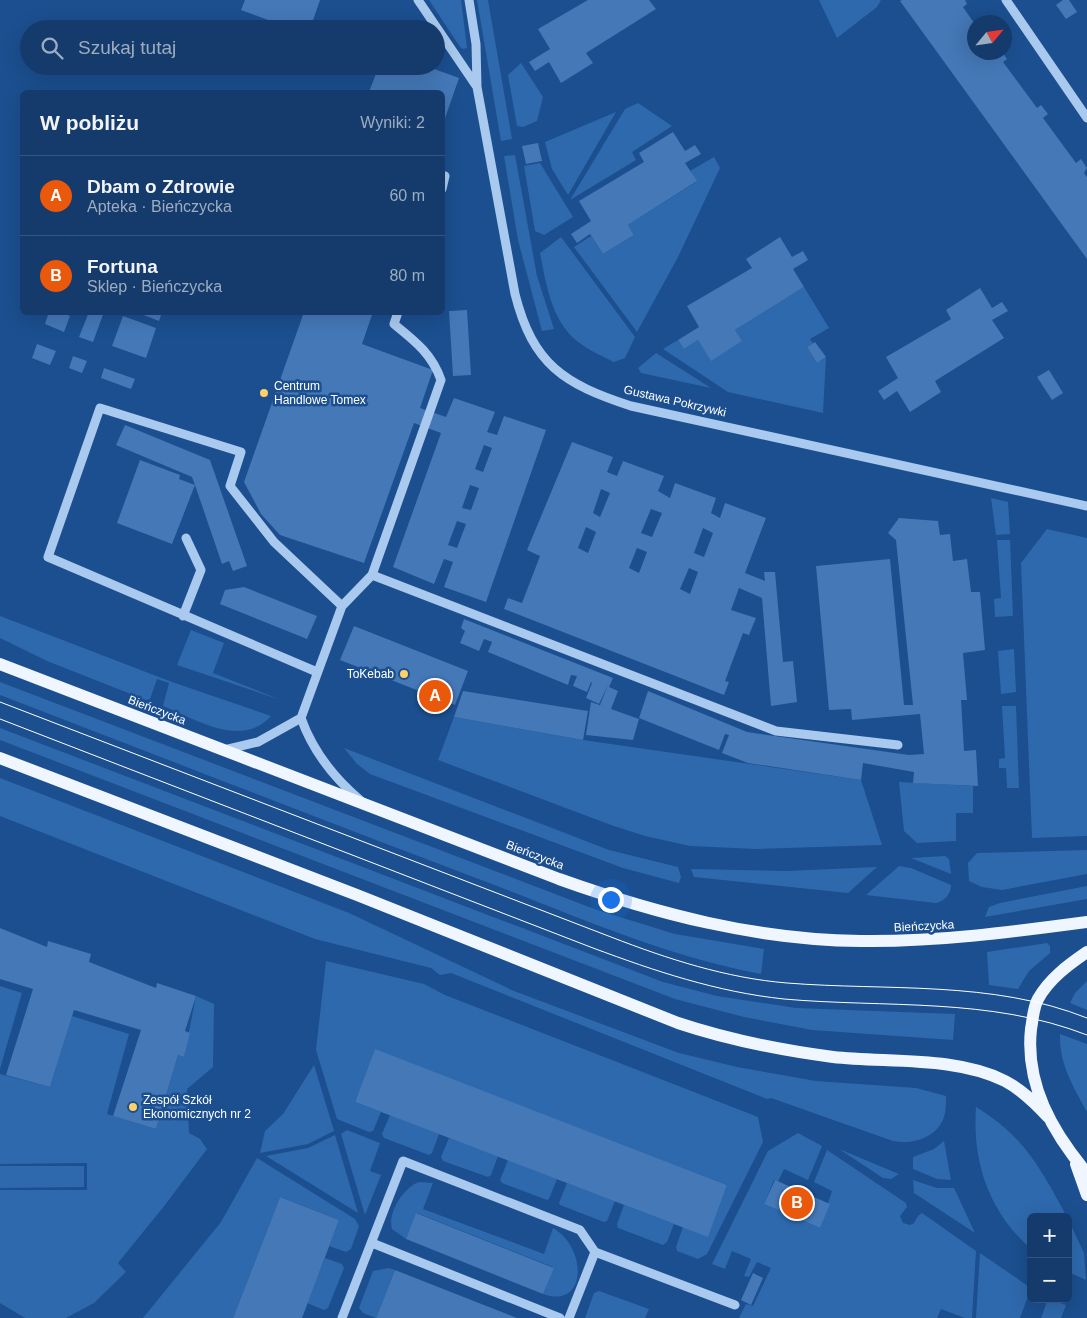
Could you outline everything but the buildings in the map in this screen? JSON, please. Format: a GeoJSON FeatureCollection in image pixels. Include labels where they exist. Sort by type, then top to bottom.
{"type":"FeatureCollection","features":[{"type":"Feature","properties":{"kind":"main road","name":"Bieńczycka"},"geometry":{"type":"LineString","coordinates":[[0,664],[624,902],[678,916],[763,933],[859,941],[911,941],[979,936],[1087,922]]}},
{"type":"Feature","properties":{"kind":"main road"},"geometry":{"type":"LineString","coordinates":[[0,758],[357,895],[678,1023],[715,1035],[786,1050],[835,1057],[940,1065],[978,1072],[1017,1088],[1048,1117]]}},
{"type":"Feature","properties":{"kind":"main road"},"geometry":{"type":"LineString","coordinates":[[1087,952],[1066,967],[1047,985],[1037,1001],[1031,1035],[1032,1067],[1038,1093],[1048,1117],[1073,1157],[1087,1173]]}},
{"type":"Feature","properties":{"kind":"main road"},"geometry":{"type":"LineString","coordinates":[[1073,1157],[1087,1195]]}},
{"type":"Feature","properties":{"kind":"street","name":"Gustawa Pokrzywki"},"geometry":{"type":"LineString","coordinates":[[418,0],[432,20]]}},
{"type":"Feature","properties":{"kind":"street","name":"Gustawa Pokrzywki"},"geometry":{"type":"LineString","coordinates":[[469,0],[476,44],[477,87],[520,314],[537,350],[560,374],[593,392],[631,406],[1087,506]]}},
{"type":"Feature","properties":{"kind":"street"},"geometry":{"type":"LineString","coordinates":[[1006,0],[1087,118]]}},
{"type":"Feature","properties":{"kind":"street","name":"Gustawa Pokrzywki"},"geometry":{"type":"LineString","coordinates":[[445,40],[477,87]]}},
{"type":"Feature","properties":{"kind":"street"},"geometry":{"type":"LineString","coordinates":[[366,805],[340,782],[321,760],[314,750],[301,718],[342,606],[372,575],[441,380],[436,364],[420,345],[394,324],[397,315]]}},
{"type":"Feature","properties":{"kind":"street"},"geometry":{"type":"LineString","coordinates":[[317,672],[48,557],[100,408],[241,452],[230,486],[274,542],[342,606]]}},
{"type":"Feature","properties":{"kind":"street"},"geometry":{"type":"LineString","coordinates":[[183,616],[201,570],[186,538]]}},
{"type":"Feature","properties":{"kind":"street"},"geometry":{"type":"LineString","coordinates":[[372,575],[776,731],[898,745]]}},
{"type":"Feature","properties":{"kind":"street"},"geometry":{"type":"LineString","coordinates":[[223,750],[258,742],[301,718]]}},
{"type":"Feature","properties":{"kind":"street"},"geometry":{"type":"LineString","coordinates":[[342,1318],[403,1162],[580,1230],[595,1252],[735,1305]]}},
{"type":"Feature","properties":{"kind":"street"},"geometry":{"type":"LineString","coordinates":[[372,1243],[560,1318]]}},
{"type":"Feature","properties":{"kind":"street"},"geometry":{"type":"LineString","coordinates":[[569,1318],[595,1252]]}},
{"type":"Feature","properties":{"kind":"shaded area"},"geometry":{"type":"Polygon","coordinates":[[[429,0],[461,0],[467,48],[463,49],[460,47],[445,24],[445,20],[442,20],[429,0]]]}},
{"type":"Feature","properties":{"kind":"shaded area"},"geometry":{"type":"Polygon","coordinates":[[[477,0],[488,0],[512,139],[501,141],[477,0]]]}},
{"type":"Feature","properties":{"kind":"shaded area"},"geometry":{"type":"Polygon","coordinates":[[[819,0],[881,0],[877,7],[837,38],[819,0]]]}},
{"type":"Feature","properties":{"kind":"shaded area"},"geometry":{"type":"Polygon","coordinates":[[[521,63],[543,97],[537,121],[523,127],[517,126],[508,75],[521,63]]]}},
{"type":"Feature","properties":{"kind":"shaded area"},"geometry":{"type":"Polygon","coordinates":[[[638,103],[672,126],[632,152],[636,160],[570,200],[625,109],[638,103]]]}},
{"type":"Feature","properties":{"kind":"shaded area"},"geometry":{"type":"Polygon","coordinates":[[[616,112],[568,195],[552,169],[545,142],[616,112]]]}},
{"type":"Feature","properties":{"kind":"shaded area"},"geometry":{"type":"Polygon","coordinates":[[[515,155],[537,276],[554,329],[542,331],[518,240],[504,156],[515,155]]]}},
{"type":"Feature","properties":{"kind":"shaded area"},"geometry":{"type":"Polygon","coordinates":[[[714,157],[720,168],[678,257],[637,332],[574,247],[591,236],[603,254],[634,235],[628,225],[696,182],[690,171],[714,157]]]}},
{"type":"Feature","properties":{"kind":"shaded area"},"geometry":{"type":"Polygon","coordinates":[[[540,163],[573,217],[544,235],[535,231],[524,166],[540,163]]]}},
{"type":"Feature","properties":{"kind":"shaded area"},"geometry":{"type":"Polygon","coordinates":[[[561,237],[635,337],[625,358],[614,362],[590,350],[568,332],[555,312],[540,253],[561,237]]]}},
{"type":"Feature","properties":{"kind":"shaded area"},"geometry":{"type":"Polygon","coordinates":[[[804,287],[829,328],[810,339],[813,343],[807,347],[817,363],[826,357],[823,413],[728,392],[663,349],[678,340],[684,349],[698,340],[711,360],[741,341],[735,330],[804,287]]]}},
{"type":"Feature","properties":{"kind":"shaded area"},"geometry":{"type":"Polygon","coordinates":[[[656,353],[711,388],[641,373],[638,368],[656,353]]]}},
{"type":"Feature","properties":{"kind":"shaded area"},"geometry":{"type":"Polygon","coordinates":[[[991,498],[1008,502],[1010,534],[996,535],[991,498]]]}},
{"type":"Feature","properties":{"kind":"shaded area"},"geometry":{"type":"Polygon","coordinates":[[[1047,529],[1087,538],[1087,836],[1032,838],[1021,563],[1047,529]]]}},
{"type":"Feature","properties":{"kind":"shaded area"},"geometry":{"type":"Polygon","coordinates":[[[997,540],[1010,540],[1013,616],[995,617],[994,599],[1001,598],[997,540]]]}},
{"type":"Feature","properties":{"kind":"shaded area"},"geometry":{"type":"Polygon","coordinates":[[[0,616],[172,682],[271,716],[259,726],[246,730],[233,731],[204,724],[163,706],[169,683],[157,679],[150,699],[146,700],[47,661],[0,638],[0,616]]]}},
{"type":"Feature","properties":{"kind":"shaded area"},"geometry":{"type":"Polygon","coordinates":[[[191,630],[224,643],[213,673],[281,700],[177,665],[191,630]]]}},
{"type":"Feature","properties":{"kind":"shaded area"},"geometry":{"type":"Polygon","coordinates":[[[1014,649],[1016,692],[1001,694],[998,651],[1014,649]]]}},
{"type":"Feature","properties":{"kind":"shaded area"},"geometry":{"type":"Polygon","coordinates":[[[0,682],[597,910],[675,934],[764,949],[761,974],[724,966],[652,945],[581,919],[0,695],[0,682]]]}},
{"type":"Feature","properties":{"kind":"shaded area"},"geometry":{"type":"Polygon","coordinates":[[[1002,706],[1016,706],[1019,788],[1007,788],[1006,768],[999,768],[999,759],[1005,758],[1002,706]]]}},
{"type":"Feature","properties":{"kind":"shaded area"},"geometry":{"type":"Polygon","coordinates":[[[454,717],[583,740],[861,780],[882,845],[756,849],[690,846],[645,836],[438,760],[454,717]]]}},
{"type":"Feature","properties":{"kind":"shaded area"},"geometry":{"type":"Polygon","coordinates":[[[0,728],[663,982],[717,996],[796,1008],[955,1014],[953,1040],[812,1030],[744,1017],[675,999],[0,740],[0,728]]]}},
{"type":"Feature","properties":{"kind":"shaded area"},"geometry":{"type":"Polygon","coordinates":[[[344,748],[609,850],[678,867],[681,877],[679,883],[623,868],[370,774],[357,764],[344,748]]]}},
{"type":"Feature","properties":{"kind":"shaded area"},"geometry":{"type":"Polygon","coordinates":[[[0,778],[349,913],[514,991],[679,1053],[737,1067],[816,1081],[916,1088],[946,1096],[944,1117],[941,1124],[930,1135],[916,1141],[893,1141],[771,1098],[767,1099],[451,973],[440,975],[431,968],[315,939],[0,816],[0,778]]]}},
{"type":"Feature","properties":{"kind":"shaded area"},"geometry":{"type":"Polygon","coordinates":[[[899,782],[973,786],[973,813],[956,813],[956,841],[917,843],[904,831],[899,782]]]}},
{"type":"Feature","properties":{"kind":"shaded area"},"geometry":{"type":"Polygon","coordinates":[[[1087,850],[1087,874],[1002,890],[982,887],[969,881],[968,863],[977,853],[1087,850]]]}},
{"type":"Feature","properties":{"kind":"shaded area"},"geometry":{"type":"Polygon","coordinates":[[[945,856],[949,859],[951,874],[911,858],[945,856]]]}},
{"type":"Feature","properties":{"kind":"shaded area"},"geometry":{"type":"Polygon","coordinates":[[[899,866],[911,868],[951,885],[949,894],[945,899],[936,903],[866,895],[899,866]]]}},
{"type":"Feature","properties":{"kind":"shaded area"},"geometry":{"type":"Polygon","coordinates":[[[877,867],[848,893],[694,877],[691,869],[787,871],[877,867]]]}},
{"type":"Feature","properties":{"kind":"shaded area"},"geometry":{"type":"Polygon","coordinates":[[[1087,886],[1087,899],[985,917],[989,907],[1000,903],[1087,886]]]}},
{"type":"Feature","properties":{"kind":"shaded area"},"geometry":{"type":"Polygon","coordinates":[[[1047,943],[1050,946],[1050,953],[1029,971],[1018,989],[989,985],[987,952],[1047,943]]]}},
{"type":"Feature","properties":{"kind":"shaded area"},"geometry":{"type":"Polygon","coordinates":[[[326,961],[424,984],[445,995],[758,1117],[763,1142],[707,1254],[698,1259],[677,1251],[676,1247],[683,1227],[708,1236],[727,1185],[375,1050],[355,1102],[381,1112],[373,1131],[369,1132],[337,1119],[316,1050],[326,961]]]}},
{"type":"Feature","properties":{"kind":"shaded area"},"geometry":{"type":"Polygon","coordinates":[[[1087,981],[1087,1010],[1070,1003],[1075,993],[1087,981]]]}},
{"type":"Feature","properties":{"kind":"shaded area"},"geometry":{"type":"Polygon","coordinates":[[[0,986],[22,993],[0,1069],[0,986]]]}},
{"type":"Feature","properties":{"kind":"shaded area"},"geometry":{"type":"Polygon","coordinates":[[[196,996],[214,1004],[213,1067],[187,1089],[189,1133],[200,1139],[207,1149],[118,1263],[126,1272],[94,1303],[66,1318],[25,1318],[0,1303],[0,1190],[87,1190],[87,1163],[0,1164],[0,1074],[50,1087],[72,1016],[129,1034],[107,1114],[156,1129],[178,1055],[184,1057],[196,996]]]}},
{"type":"Feature","properties":{"kind":"shaded area"},"geometry":{"type":"Polygon","coordinates":[[[1060,1034],[1087,1044],[1087,1112],[1064,1065],[1060,1034]]]}},
{"type":"Feature","properties":{"kind":"shaded area"},"geometry":{"type":"Polygon","coordinates":[[[314,1065],[334,1131],[308,1144],[260,1153],[265,1131],[283,1114],[314,1065]]]}},
{"type":"Feature","properties":{"kind":"shaded area"},"geometry":{"type":"Polygon","coordinates":[[[976,1107],[1007,1130],[1030,1155],[1065,1213],[1027,1213],[1027,1245],[1016,1235],[1004,1219],[986,1185],[977,1147],[976,1107]]]}},
{"type":"Feature","properties":{"kind":"shaded area"},"geometry":{"type":"Polygon","coordinates":[[[390,1115],[439,1134],[432,1153],[429,1155],[384,1138],[382,1134],[390,1115]]]}},
{"type":"Feature","properties":{"kind":"shaded area"},"geometry":{"type":"Polygon","coordinates":[[[347,1130],[380,1143],[370,1171],[381,1175],[365,1215],[341,1134],[347,1130]]]}},
{"type":"Feature","properties":{"kind":"shaded area"},"geometry":{"type":"Polygon","coordinates":[[[798,1133],[822,1146],[808,1180],[784,1169],[778,1182],[774,1180],[764,1204],[820,1228],[832,1191],[814,1182],[827,1150],[906,1203],[907,1207],[900,1216],[903,1223],[910,1225],[914,1223],[922,1213],[976,1251],[972,1318],[965,1318],[941,1309],[937,1318],[739,1318],[746,1304],[753,1306],[771,1268],[757,1262],[749,1277],[744,1276],[751,1259],[732,1251],[725,1269],[712,1264],[768,1151],[798,1133]]]}},
{"type":"Feature","properties":{"kind":"shaded area"},"geometry":{"type":"Polygon","coordinates":[[[335,1135],[358,1213],[266,1156],[308,1148],[335,1135]]]}},
{"type":"Feature","properties":{"kind":"shaded area"},"geometry":{"type":"Polygon","coordinates":[[[449,1138],[498,1156],[491,1175],[488,1177],[443,1161],[441,1157],[449,1138]]]}},
{"type":"Feature","properties":{"kind":"shaded area"},"geometry":{"type":"Polygon","coordinates":[[[944,1141],[951,1180],[937,1179],[913,1169],[913,1157],[934,1149],[944,1141]]]}},
{"type":"Feature","properties":{"kind":"shaded area"},"geometry":{"type":"Polygon","coordinates":[[[839,1149],[899,1174],[891,1179],[883,1178],[839,1149]]]}},
{"type":"Feature","properties":{"kind":"shaded area"},"geometry":{"type":"Polygon","coordinates":[[[257,1158],[355,1219],[359,1226],[351,1249],[346,1252],[329,1246],[339,1220],[280,1197],[233,1318],[143,1318],[221,1222],[257,1158]]]}},
{"type":"Feature","properties":{"kind":"shaded area"},"geometry":{"type":"Polygon","coordinates":[[[508,1160],[557,1179],[549,1199],[547,1200],[502,1183],[500,1180],[508,1160]]]}},
{"type":"Feature","properties":{"kind":"shaded area"},"geometry":{"type":"Polygon","coordinates":[[[0,1166],[84,1166],[84,1187],[0,1188],[0,1166]]]}},
{"type":"Feature","properties":{"kind":"shaded area"},"geometry":{"type":"Polygon","coordinates":[[[913,1180],[937,1188],[954,1188],[975,1233],[914,1193],[913,1180]]]}},
{"type":"Feature","properties":{"kind":"shaded area"},"geometry":{"type":"Polygon","coordinates":[[[419,1182],[433,1183],[423,1209],[544,1254],[553,1228],[564,1237],[572,1249],[577,1262],[578,1274],[575,1285],[568,1293],[557,1297],[543,1294],[553,1267],[417,1213],[406,1239],[392,1229],[392,1216],[398,1201],[408,1189],[419,1182]]]}},
{"type":"Feature","properties":{"kind":"shaded area"},"geometry":{"type":"Polygon","coordinates":[[[567,1183],[615,1201],[607,1221],[604,1222],[560,1205],[559,1203],[567,1183]]]}},
{"type":"Feature","properties":{"kind":"shaded area"},"geometry":{"type":"Polygon","coordinates":[[[624,1205],[674,1224],[667,1242],[663,1245],[618,1228],[617,1224],[624,1205]]]}},
{"type":"Feature","properties":{"kind":"shaded area"},"geometry":{"type":"Polygon","coordinates":[[[1072,1228],[1084,1253],[1086,1280],[1072,1274],[1072,1228]]]}},
{"type":"Feature","properties":{"kind":"shaded area"},"geometry":{"type":"Polygon","coordinates":[[[980,1253],[1027,1285],[1027,1299],[1020,1318],[976,1318],[980,1253]]]}},
{"type":"Feature","properties":{"kind":"shaded area"},"geometry":{"type":"Polygon","coordinates":[[[325,1258],[342,1264],[344,1268],[328,1308],[324,1310],[307,1303],[325,1258]]]}},
{"type":"Feature","properties":{"kind":"shaded area"},"geometry":{"type":"Polygon","coordinates":[[[389,1268],[395,1270],[376,1318],[363,1313],[359,1308],[373,1271],[389,1268]]]}},
{"type":"Feature","properties":{"kind":"shaded area"},"geometry":{"type":"Polygon","coordinates":[[[599,1291],[649,1309],[645,1318],[585,1318],[594,1293],[599,1291]]]}},
{"type":"Feature","properties":{"kind":"shaded area"},"geometry":{"type":"Polygon","coordinates":[[[1047,1303],[1066,1305],[1061,1318],[1041,1318],[1047,1303]]]}},
{"type":"Feature","properties":{"kind":"tram line"},"geometry":{"type":"LineString","coordinates":[[0,702],[611,937],[654,953],[698,966],[742,977],[787,983],[977,992],[1051,1006],[1087,1018]]}},
{"type":"Feature","properties":{"kind":"tram line"},"geometry":{"type":"LineString","coordinates":[[0,719],[593,948],[687,980],[759,996],[784,999],[975,1009],[1050,1023],[1087,1035]]}},
{"type":"Feature","properties":{"kind":"place","name":"Centrum Handlowe Tomex"},"geometry":{"type":"Point","coordinates":[264,393]}},
{"type":"Feature","properties":{"kind":"place","name":"ToKebab"},"geometry":{"type":"Point","coordinates":[404,674]}},
{"type":"Feature","properties":{"kind":"place","name":"Dbam o Zdrowie"},"geometry":{"type":"Point","coordinates":[435,696]}},
{"type":"Feature","properties":{"kind":"place","name":"Zespół Szkół Ekonomicznych nr 2"},"geometry":{"type":"Point","coordinates":[133,1107]}},
{"type":"Feature","properties":{"kind":"place","name":"Fortuna"},"geometry":{"type":"Point","coordinates":[797,1203]}}]}
